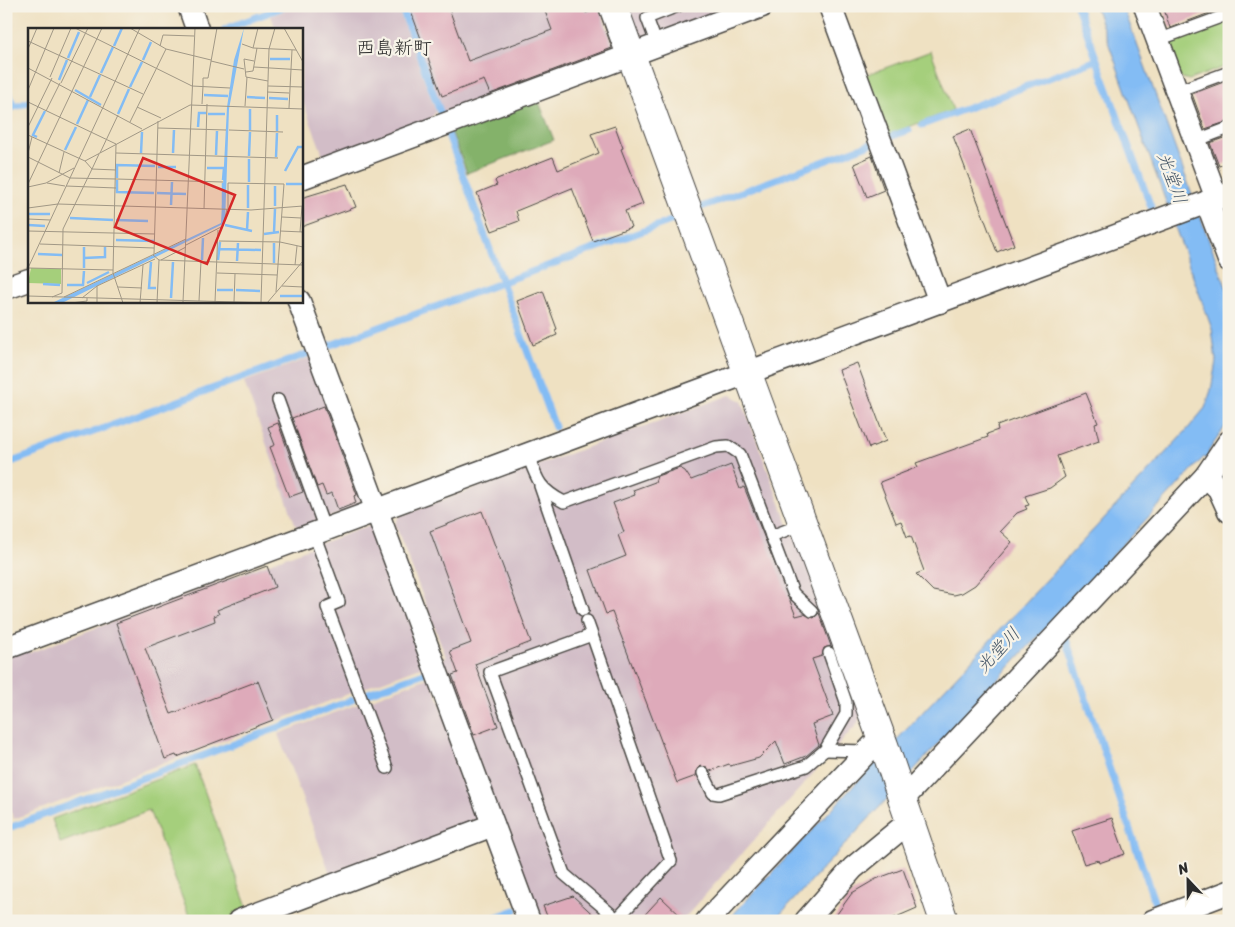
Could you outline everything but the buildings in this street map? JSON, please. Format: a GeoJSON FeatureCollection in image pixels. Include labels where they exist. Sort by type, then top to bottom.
{"type":"FeatureCollection","features":[{"type":"Feature","properties":{"kind":"street"},"geometry":{"type":"LineString","coordinates":[[189,6],[198,28]]}},
{"type":"Feature","properties":{"kind":"street"},"geometry":{"type":"LineString","coordinates":[[613,6],[804,524],[878,744],[905,804],[944,921]]}},
{"type":"Feature","properties":{"kind":"street"},"geometry":{"type":"LineString","coordinates":[[302,178],[762,6]]}},
{"type":"Feature","properties":{"kind":"street"},"geometry":{"type":"LineString","coordinates":[[830,6],[940,302]]}},
{"type":"Feature","properties":{"kind":"street"},"geometry":{"type":"LineString","coordinates":[[1145,6],[1218,198],[1229,260]]}},
{"type":"Feature","properties":{"kind":"street"},"geometry":{"type":"LineString","coordinates":[[6,648],[1218,198]]}},
{"type":"Feature","properties":{"kind":"street"},"geometry":{"type":"LineString","coordinates":[[6,288],[28,280]]}},
{"type":"Feature","properties":{"kind":"street"},"geometry":{"type":"LineString","coordinates":[[299,302],[529,921]]}},
{"type":"Feature","properties":{"kind":"street"},"geometry":{"type":"LineString","coordinates":[[806,921],[853,868],[905,804],[1206,476],[1229,442]]}},
{"type":"Feature","properties":{"kind":"street"},"geometry":{"type":"LineString","coordinates":[[1206,476],[1219,489],[1229,511]]}},
{"type":"Feature","properties":{"kind":"street"},"geometry":{"type":"LineString","coordinates":[[707,921],[878,744]]}},
{"type":"Feature","properties":{"kind":"street"},"geometry":{"type":"LineString","coordinates":[[239,921],[493,825]]}},
{"type":"Feature","properties":{"kind":"street"},"geometry":{"type":"LineString","coordinates":[[1154,921],[1229,892]]}},
{"type":"Feature","properties":{"kind":"lane"},"geometry":{"type":"LineString","coordinates":[[657,45],[647,18],[678,6]]}},
{"type":"Feature","properties":{"kind":"lane"},"geometry":{"type":"LineString","coordinates":[[1158,40],[1229,14]]}},
{"type":"Feature","properties":{"kind":"lane"},"geometry":{"type":"LineString","coordinates":[[1176,91],[1229,72]]}},
{"type":"Feature","properties":{"kind":"lane"},"geometry":{"type":"LineString","coordinates":[[1195,141],[1229,128]]}},
{"type":"Feature","properties":{"kind":"lane"},"geometry":{"type":"LineString","coordinates":[[278,400],[340,602],[327,607],[387,768]]}},
{"type":"Feature","properties":{"kind":"lane"},"geometry":{"type":"LineString","coordinates":[[539,485],[551,495],[564,502],[716,448],[728,446],[740,454],[794,593],[812,611]]}},
{"type":"Feature","properties":{"kind":"lane"},"geometry":{"type":"LineString","coordinates":[[528,455],[583,610]]}},
{"type":"Feature","properties":{"kind":"lane"},"geometry":{"type":"LineString","coordinates":[[772,536],[804,524]]}},
{"type":"Feature","properties":{"kind":"lane"},"geometry":{"type":"LineString","coordinates":[[587,621],[592,635],[671,861],[617,919],[564,874],[490,672],[592,635]]}},
{"type":"Feature","properties":{"kind":"lane"},"geometry":{"type":"LineString","coordinates":[[703,773],[709,789],[713,793],[719,794],[806,766],[825,750],[846,714],[846,702],[829,653]]}},
{"type":"Feature","properties":{"kind":"lane"},"geometry":{"type":"LineString","coordinates":[[825,750],[878,744]]}},
{"type":"Feature","properties":{"kind":"shaded area"},"geometry":{"type":"Polygon","coordinates":[[[296,6],[397,6],[436,112],[426,124],[326,163],[302,100],[302,28],[276,28],[271,16],[296,6]]]}},
{"type":"Feature","properties":{"kind":"shaded area"},"geometry":{"type":"Polygon","coordinates":[[[404,6],[599,6],[615,48],[614,55],[445,116],[404,6]]]}},
{"type":"Feature","properties":{"kind":"shaded area"},"geometry":{"type":"Polygon","coordinates":[[[628,6],[742,6],[649,41],[639,36],[628,6]]]}},
{"type":"Feature","properties":{"kind":"shaded area"},"geometry":{"type":"Polygon","coordinates":[[[312,357],[363,497],[355,508],[297,529],[244,382],[312,357]]]}},
{"type":"Feature","properties":{"kind":"shaded area"},"geometry":{"type":"Polygon","coordinates":[[[730,395],[742,401],[793,538],[797,537],[861,713],[858,723],[682,921],[542,921],[534,899],[529,901],[441,660],[446,657],[395,524],[399,516],[730,395]]]}},
{"type":"Feature","properties":{"kind":"shaded area"},"geometry":{"type":"Polygon","coordinates":[[[373,524],[426,665],[14,819],[6,798],[6,657],[28,649],[29,653],[373,524]]]}},
{"type":"Feature","properties":{"kind":"shaded area"},"geometry":{"type":"Polygon","coordinates":[[[430,677],[484,816],[479,826],[333,881],[278,734],[430,677]]]}},
{"type":"Feature","properties":{"kind":"green space"},"geometry":{"type":"Polygon","coordinates":[[[1229,20],[1229,65],[1189,80],[1179,77],[1167,43],[1229,20]]]}},
{"type":"Feature","properties":{"kind":"green space"},"geometry":{"type":"Polygon","coordinates":[[[931,51],[953,110],[885,136],[863,76],[931,51]]]}},
{"type":"Feature","properties":{"kind":"green space"},"geometry":{"type":"Polygon","coordinates":[[[537,97],[554,140],[467,173],[451,131],[537,97]]]}},
{"type":"Feature","properties":{"kind":"green space"},"geometry":{"type":"Polygon","coordinates":[[[195,765],[249,913],[227,921],[191,921],[149,810],[60,843],[52,819],[195,765]]]}},
{"type":"Feature","properties":{"kind":"water","name":"光堂川"},"geometry":{"type":"Polygon","coordinates":[[[1095,6],[1123,6],[1229,295],[1229,421],[1208,452],[1210,455],[1207,459],[1204,457],[774,921],[727,921],[1186,431],[1205,408],[1211,390],[1216,361],[1212,329],[1095,6]]]}},
{"type":"Feature","properties":{"kind":"waterway"},"geometry":{"type":"LineString","coordinates":[[228,28],[286,6]]}},
{"type":"Feature","properties":{"kind":"waterway"},"geometry":{"type":"LineString","coordinates":[[401,6],[442,117]]}},
{"type":"Feature","properties":{"kind":"waterway"},"geometry":{"type":"LineString","coordinates":[[1077,6],[1151,207]]}},
{"type":"Feature","properties":{"kind":"waterway"},"geometry":{"type":"LineString","coordinates":[[922,125],[1097,60]]}},
{"type":"Feature","properties":{"kind":"waterway"},"geometry":{"type":"LineString","coordinates":[[6,86],[14,107]]}},
{"type":"Feature","properties":{"kind":"waterway"},"geometry":{"type":"LineString","coordinates":[[6,110],[28,102]]}},
{"type":"Feature","properties":{"kind":"waterway"},"geometry":{"type":"LineString","coordinates":[[887,138],[909,130]]}},
{"type":"Feature","properties":{"kind":"waterway"},"geometry":{"type":"LineString","coordinates":[[447,132],[555,427]]}},
{"type":"Feature","properties":{"kind":"waterway"},"geometry":{"type":"LineString","coordinates":[[701,207],[873,143]]}},
{"type":"Feature","properties":{"kind":"waterway"},"geometry":{"type":"LineString","coordinates":[[325,347],[676,219]]}},
{"type":"Feature","properties":{"kind":"waterway"},"geometry":{"type":"LineString","coordinates":[[6,464],[307,354]]}},
{"type":"Feature","properties":{"kind":"waterway"},"geometry":{"type":"LineString","coordinates":[[1224,475],[1229,486]]}},
{"type":"Feature","properties":{"kind":"waterway"},"geometry":{"type":"LineString","coordinates":[[1066,639],[1158,913]]}},
{"type":"Feature","properties":{"kind":"waterway"},"geometry":{"type":"LineString","coordinates":[[368,693],[427,672]]}},
{"type":"Feature","properties":{"kind":"waterway"},"geometry":{"type":"LineString","coordinates":[[6,829],[352,700]]}},
{"type":"Feature","properties":{"kind":"waterway"},"geometry":{"type":"LineString","coordinates":[[485,921],[515,910]]}},
{"type":"Feature","properties":{"kind":"district","name":"西島新町"},"geometry":{"type":"Point","coordinates":[394,47]}}]}
